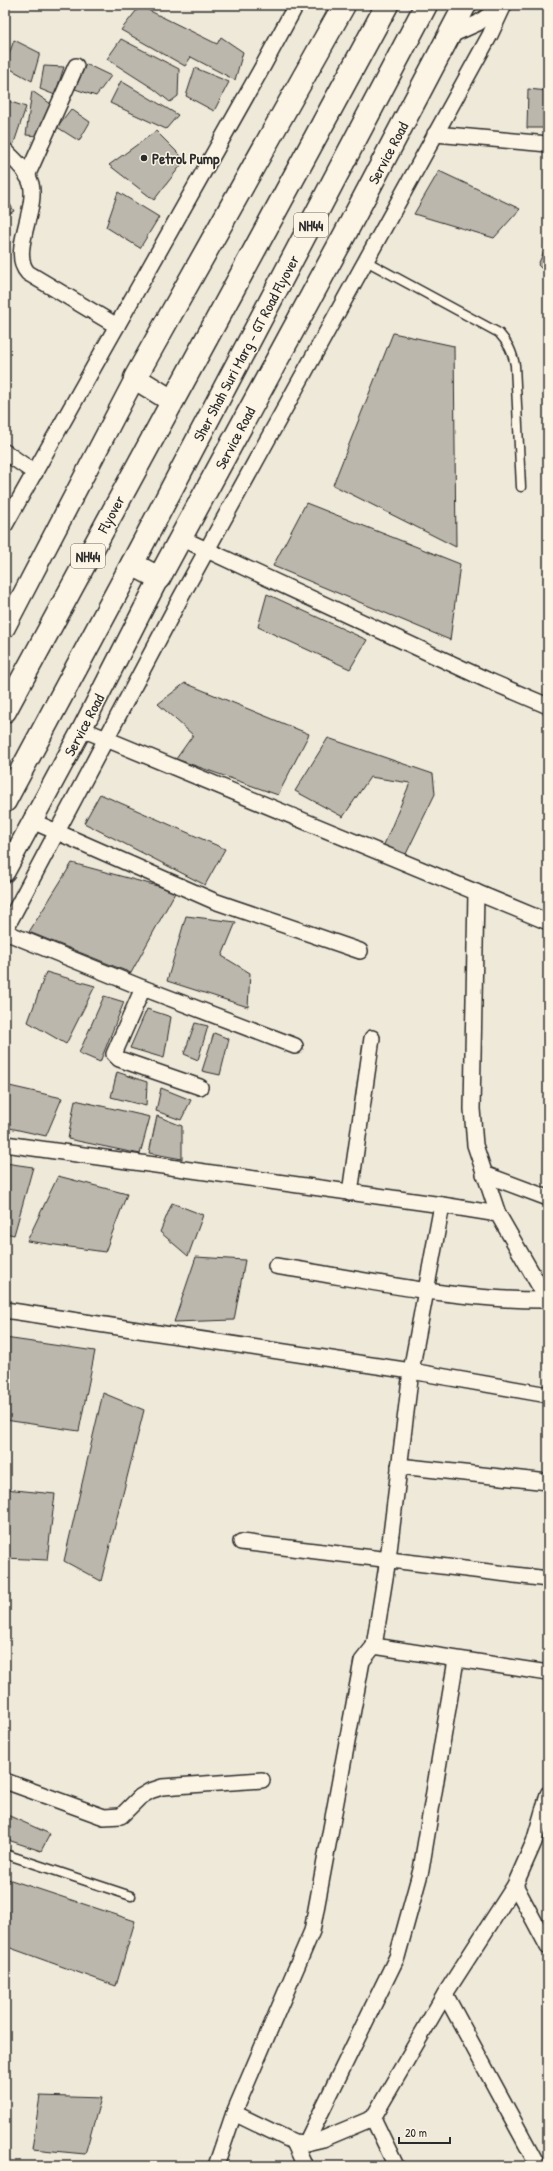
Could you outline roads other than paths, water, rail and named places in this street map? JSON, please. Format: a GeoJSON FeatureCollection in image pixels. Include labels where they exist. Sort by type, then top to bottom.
{"type":"FeatureCollection","features":[{"type":"Feature","properties":{"kind":"main road"},"geometry":{"type":"LineString","coordinates":[[172,402],[135,378],[344,5]]}},
{"type":"Feature","properties":{"kind":"main road","name":"NH44"},"geometry":{"type":"LineString","coordinates":[[172,402],[387,5]]}},
{"type":"Feature","properties":{"kind":"main road","name":"Sher Shah Suri Marg - GT Road Flyover"},"geometry":{"type":"LineString","coordinates":[[132,564],[426,5]]}},
{"type":"Feature","properties":{"kind":"main road","name":"Service Road"},"geometry":{"type":"LineString","coordinates":[[159,578],[466,5]]}},
{"type":"Feature","properties":{"kind":"main road","name":"Flyover"},"geometry":{"type":"LineString","coordinates":[[5,711],[172,402]]}},
{"type":"Feature","properties":{"kind":"main road"},"geometry":{"type":"LineString","coordinates":[[132,564],[159,578]]}},
{"type":"Feature","properties":{"kind":"main road","name":"NH44"},"geometry":{"type":"LineString","coordinates":[[5,801],[132,564]]}},
{"type":"Feature","properties":{"kind":"street"},"geometry":{"type":"LineString","coordinates":[[5,526],[296,5]]}},
{"type":"Feature","properties":{"kind":"street"},"geometry":{"type":"LineString","coordinates":[[449,36],[478,23],[503,5]]}},
{"type":"Feature","properties":{"kind":"street"},"geometry":{"type":"LineString","coordinates":[[295,1046],[144,988],[5,931],[104,739],[499,19],[503,5]]}},
{"type":"Feature","properties":{"kind":"street"},"geometry":{"type":"LineString","coordinates":[[27,176],[76,66]]}},
{"type":"Feature","properties":{"kind":"street"},"geometry":{"type":"LineString","coordinates":[[435,134],[548,144]]}},
{"type":"Feature","properties":{"kind":"street"},"geometry":{"type":"LineString","coordinates":[[5,150],[27,176],[32,192],[21,255],[23,268],[28,273],[117,326]]}},
{"type":"Feature","properties":{"kind":"street"},"geometry":{"type":"LineString","coordinates":[[5,628],[135,378]]}},
{"type":"Feature","properties":{"kind":"street"},"geometry":{"type":"LineString","coordinates":[[5,452],[35,473]]}},
{"type":"Feature","properties":{"kind":"street"},"geometry":{"type":"LineString","coordinates":[[181,538],[208,549],[487,680],[548,706]]}},
{"type":"Feature","properties":{"kind":"street","name":"Service Road"},"geometry":{"type":"LineString","coordinates":[[5,872],[82,729],[159,578]]}},
{"type":"Feature","properties":{"kind":"street"},"geometry":{"type":"LineString","coordinates":[[82,729],[548,922]]}},
{"type":"Feature","properties":{"kind":"street"},"geometry":{"type":"LineString","coordinates":[[32,821],[56,833],[214,901],[360,951]]}},
{"type":"Feature","properties":{"kind":"street"},"geometry":{"type":"LineString","coordinates":[[276,1266],[426,1290],[514,1301],[548,1300],[498,1214],[475,1145],[472,1109],[476,892]]}},
{"type":"Feature","properties":{"kind":"street"},"geometry":{"type":"LineString","coordinates":[[144,988],[114,1054],[119,1059],[200,1087]]}},
{"type":"Feature","properties":{"kind":"street"},"geometry":{"type":"LineString","coordinates":[[350,1192],[372,1038]]}},
{"type":"Feature","properties":{"kind":"street"},"geometry":{"type":"LineString","coordinates":[[5,1144],[498,1214]]}},
{"type":"Feature","properties":{"kind":"street"},"geometry":{"type":"LineString","coordinates":[[484,1174],[548,1198]]}},
{"type":"Feature","properties":{"kind":"street"},"geometry":{"type":"LineString","coordinates":[[216,2166],[234,2113],[312,1931],[362,1661],[374,1646],[388,1559],[411,1371],[442,1205]]}},
{"type":"Feature","properties":{"kind":"street"},"geometry":{"type":"LineString","coordinates":[[5,1310],[411,1371],[548,1395]]}},
{"type":"Feature","properties":{"kind":"street"},"geometry":{"type":"LineString","coordinates":[[399,1466],[548,1482]]}},
{"type":"Feature","properties":{"kind":"street"},"geometry":{"type":"LineString","coordinates":[[241,1542],[548,1579]]}},
{"type":"Feature","properties":{"kind":"street"},"geometry":{"type":"LineString","coordinates":[[374,1646],[456,1660],[548,1673]]}},
{"type":"Feature","properties":{"kind":"street"},"geometry":{"type":"LineString","coordinates":[[305,2166],[300,2143],[397,1956],[421,1870],[456,1660]]}},
{"type":"Feature","properties":{"kind":"street"},"geometry":{"type":"LineString","coordinates":[[5,1781],[104,1817],[114,1817],[121,1816],[140,1797],[150,1790],[162,1787],[262,1780]]}},
{"type":"Feature","properties":{"kind":"street"},"geometry":{"type":"LineString","coordinates":[[234,2113],[300,2143],[323,2139],[373,2118],[445,1994],[515,1885],[534,1842],[548,1794]]}},
{"type":"Feature","properties":{"kind":"street"},"geometry":{"type":"LineString","coordinates":[[515,1885],[548,1947]]}},
{"type":"Feature","properties":{"kind":"street"},"geometry":{"type":"LineString","coordinates":[[445,1994],[538,2166]]}},
{"type":"Feature","properties":{"kind":"street"},"geometry":{"type":"LineString","coordinates":[[373,2118],[396,2166]]}},
{"type":"Feature","properties":{"kind":"lane"},"geometry":{"type":"LineString","coordinates":[[366,261],[499,333],[507,342],[512,351],[515,365],[521,487]]}},
{"type":"Feature","properties":{"kind":"lane"},"geometry":{"type":"LineString","coordinates":[[5,1854],[130,1896]]}},
{"type":"Feature","properties":{"kind":"place","name":"Petrol Pump"},"geometry":{"type":"Point","coordinates":[144,158]}}]}
